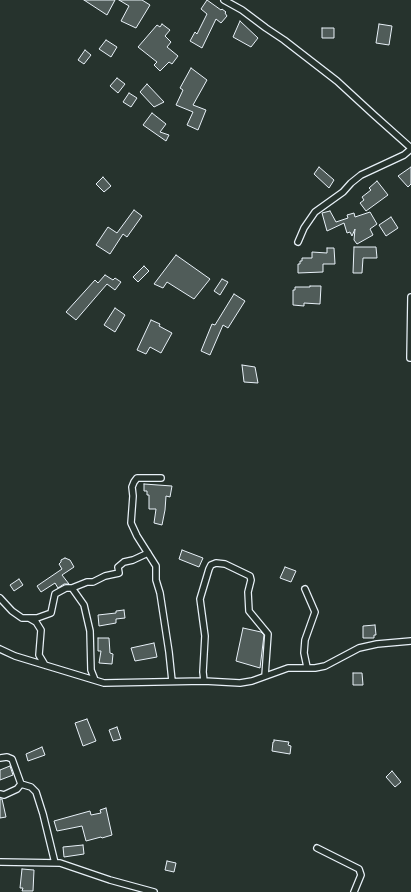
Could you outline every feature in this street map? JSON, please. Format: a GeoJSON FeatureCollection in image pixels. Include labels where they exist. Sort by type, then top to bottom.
{"type":"FeatureCollection","features":[{"type":"Feature","properties":{"kind":"street"},"geometry":{"type":"LineString","coordinates":[[224,0],[242,10],[284,40],[337,81],[411,149],[399,157],[361,176],[351,183],[343,192],[315,212],[304,228],[298,242]]}},
{"type":"Feature","properties":{"kind":"street"},"geometry":{"type":"LineString","coordinates":[[410,358],[411,297]]}},
{"type":"Feature","properties":{"kind":"street"},"geometry":{"type":"LineString","coordinates":[[161,478],[137,478],[132,487],[133,496],[131,523],[137,536],[156,566],[156,580],[160,593],[172,681]]}},
{"type":"Feature","properties":{"kind":"street"},"geometry":{"type":"LineString","coordinates":[[0,598],[12,611],[22,618],[37,618],[51,613],[55,594],[66,588],[72,588],[87,582],[93,582],[105,576],[119,573],[118,566],[124,562],[133,560],[148,553]]}},
{"type":"Feature","properties":{"kind":"street"},"geometry":{"type":"LineString","coordinates":[[204,681],[205,636],[200,599],[209,569],[211,565],[216,562],[225,564],[250,576],[251,580],[248,592],[249,611],[268,634],[265,676]]}},
{"type":"Feature","properties":{"kind":"street"},"geometry":{"type":"LineString","coordinates":[[72,588],[84,605],[90,631],[92,670],[95,680]]}},
{"type":"Feature","properties":{"kind":"street"},"geometry":{"type":"LineString","coordinates":[[305,589],[315,612],[305,640],[304,653],[307,667]]}},
{"type":"Feature","properties":{"kind":"street"},"geometry":{"type":"LineString","coordinates":[[29,618],[36,622],[40,630],[39,655],[45,665]]}},
{"type":"Feature","properties":{"kind":"street"},"geometry":{"type":"LineString","coordinates":[[0,649],[15,656],[104,682],[204,681],[240,683],[252,681],[288,668],[314,668],[325,666],[359,648],[377,644],[411,641]]}},
{"type":"Feature","properties":{"kind":"street"},"geometry":{"type":"LineString","coordinates":[[0,758],[7,757],[12,759],[21,784]]}},
{"type":"Feature","properties":{"kind":"street"},"geometry":{"type":"LineString","coordinates":[[0,794],[4,795],[17,789],[21,784]]}},
{"type":"Feature","properties":{"kind":"street"},"geometry":{"type":"LineString","coordinates":[[21,784],[31,787],[36,792],[55,863]]}},
{"type":"Feature","properties":{"kind":"street"},"geometry":{"type":"LineString","coordinates":[[317,848],[359,869],[361,875],[354,892]]}},
{"type":"Feature","properties":{"kind":"street"},"geometry":{"type":"LineString","coordinates":[[0,862],[60,863],[110,880],[154,892]]}},
{"type":"Feature","properties":{"kind":"building"},"geometry":{"type":"Polygon","coordinates":[[[84,0],[115,0],[107,15],[84,0]]]}},
{"type":"Feature","properties":{"kind":"building"},"geometry":{"type":"Polygon","coordinates":[[[119,0],[142,0],[150,5],[136,28],[121,21],[129,6],[119,0]]]}},
{"type":"Feature","properties":{"kind":"building"},"geometry":{"type":"Polygon","coordinates":[[[207,0],[226,12],[225,13],[227,16],[221,23],[216,19],[202,48],[190,41],[195,32],[197,34],[207,14],[201,9],[207,0]]]}},
{"type":"Feature","properties":{"kind":"building"},"geometry":{"type":"Polygon","coordinates":[[[240,21],[258,38],[251,47],[233,37],[240,21]]]}},
{"type":"Feature","properties":{"kind":"building"},"geometry":{"type":"Polygon","coordinates":[[[162,24],[170,30],[165,36],[171,42],[167,47],[178,56],[172,64],[169,62],[160,71],[154,65],[157,62],[138,47],[157,25],[160,27],[162,24]]]}},
{"type":"Feature","properties":{"kind":"building"},"geometry":{"type":"Polygon","coordinates":[[[379,24],[392,26],[389,45],[376,43],[379,24]]]}},
{"type":"Feature","properties":{"kind":"building"},"geometry":{"type":"Polygon","coordinates":[[[322,28],[334,28],[334,38],[322,38],[322,28]]]}},
{"type":"Feature","properties":{"kind":"building"},"geometry":{"type":"Polygon","coordinates":[[[106,40],[117,47],[111,57],[99,49],[106,40]]]}},
{"type":"Feature","properties":{"kind":"building"},"geometry":{"type":"Polygon","coordinates":[[[85,50],[91,55],[84,64],[78,60],[85,50]]]}},
{"type":"Feature","properties":{"kind":"building"},"geometry":{"type":"Polygon","coordinates":[[[191,68],[207,80],[193,105],[206,110],[198,130],[187,125],[193,112],[176,105],[183,90],[180,88],[191,68]]]}},
{"type":"Feature","properties":{"kind":"building"},"geometry":{"type":"Polygon","coordinates":[[[117,78],[125,84],[118,93],[110,86],[117,78]]]}},
{"type":"Feature","properties":{"kind":"building"},"geometry":{"type":"Polygon","coordinates":[[[147,84],[164,102],[154,107],[140,92],[147,84]]]}},
{"type":"Feature","properties":{"kind":"building"},"geometry":{"type":"Polygon","coordinates":[[[129,93],[137,98],[131,107],[123,102],[129,93]]]}},
{"type":"Feature","properties":{"kind":"building"},"geometry":{"type":"Polygon","coordinates":[[[152,113],[166,124],[160,132],[169,135],[166,141],[143,125],[152,113]]]}},
{"type":"Feature","properties":{"kind":"building"},"geometry":{"type":"Polygon","coordinates":[[[319,167],[334,180],[329,188],[314,174],[319,167]]]}},
{"type":"Feature","properties":{"kind":"building"},"geometry":{"type":"Polygon","coordinates":[[[411,167],[411,184],[408,187],[398,176],[411,167]]]}},
{"type":"Feature","properties":{"kind":"building"},"geometry":{"type":"Polygon","coordinates":[[[103,177],[111,186],[104,192],[96,184],[103,177]]]}},
{"type":"Feature","properties":{"kind":"building"},"geometry":{"type":"Polygon","coordinates":[[[377,181],[388,195],[366,211],[360,203],[364,200],[362,197],[371,190],[369,188],[377,181]]]}},
{"type":"Feature","properties":{"kind":"building"},"geometry":{"type":"Polygon","coordinates":[[[134,210],[142,216],[127,237],[123,234],[110,254],[96,245],[108,227],[117,233],[134,210]]]}},
{"type":"Feature","properties":{"kind":"building"},"geometry":{"type":"Polygon","coordinates":[[[330,211],[336,222],[348,218],[347,215],[354,213],[355,217],[370,212],[377,224],[370,229],[373,235],[357,244],[354,240],[355,229],[352,236],[350,232],[347,233],[344,223],[327,231],[322,213],[330,211]]]}},
{"type":"Feature","properties":{"kind":"building"},"geometry":{"type":"Polygon","coordinates":[[[391,217],[398,228],[386,236],[379,225],[391,217]]]}},
{"type":"Feature","properties":{"kind":"building"},"geometry":{"type":"Polygon","coordinates":[[[354,247],[376,247],[377,258],[363,258],[362,273],[353,273],[354,247]]]}},
{"type":"Feature","properties":{"kind":"building"},"geometry":{"type":"Polygon","coordinates":[[[327,248],[334,248],[335,264],[323,264],[323,272],[298,273],[298,264],[302,261],[302,258],[312,258],[312,252],[327,253],[327,248]]]}},
{"type":"Feature","properties":{"kind":"building"},"geometry":{"type":"Polygon","coordinates":[[[176,255],[210,279],[194,299],[167,282],[163,288],[154,284],[176,255]]]}},
{"type":"Feature","properties":{"kind":"building"},"geometry":{"type":"Polygon","coordinates":[[[144,266],[149,271],[138,282],[133,277],[144,266]]]}},
{"type":"Feature","properties":{"kind":"building"},"geometry":{"type":"Polygon","coordinates":[[[105,275],[113,280],[115,278],[121,282],[115,290],[107,284],[76,320],[66,312],[95,280],[98,283],[105,275]]]}},
{"type":"Feature","properties":{"kind":"building"},"geometry":{"type":"Polygon","coordinates":[[[222,279],[228,282],[220,295],[214,291],[222,279]]]}},
{"type":"Feature","properties":{"kind":"building"},"geometry":{"type":"Polygon","coordinates":[[[321,286],[320,304],[304,303],[304,306],[293,305],[293,290],[295,290],[295,287],[321,286]]]}},
{"type":"Feature","properties":{"kind":"building"},"geometry":{"type":"Polygon","coordinates":[[[234,294],[245,301],[228,328],[223,325],[210,355],[201,351],[212,324],[215,325],[234,294]]]}},
{"type":"Feature","properties":{"kind":"building"},"geometry":{"type":"Polygon","coordinates":[[[115,308],[125,315],[115,332],[104,325],[115,308]]]}},
{"type":"Feature","properties":{"kind":"building"},"geometry":{"type":"Polygon","coordinates":[[[151,320],[160,324],[159,326],[172,333],[161,353],[150,347],[146,354],[137,350],[151,320]]]}},
{"type":"Feature","properties":{"kind":"building"},"geometry":{"type":"Polygon","coordinates":[[[242,365],[255,367],[258,383],[244,382],[242,365]]]}},
{"type":"Feature","properties":{"kind":"building"},"geometry":{"type":"Polygon","coordinates":[[[144,484],[172,486],[170,497],[166,496],[162,525],[154,523],[156,509],[149,509],[149,495],[147,495],[147,491],[144,491],[144,484]]]}},
{"type":"Feature","properties":{"kind":"building"},"geometry":{"type":"Polygon","coordinates":[[[182,550],[203,558],[199,567],[179,559],[182,550]]]}},
{"type":"Feature","properties":{"kind":"building"},"geometry":{"type":"Polygon","coordinates":[[[65,558],[70,560],[74,567],[62,575],[69,584],[64,584],[58,588],[55,583],[41,592],[37,586],[62,569],[59,564],[61,560],[65,558]]]}},
{"type":"Feature","properties":{"kind":"building"},"geometry":{"type":"Polygon","coordinates":[[[285,567],[296,571],[291,582],[280,578],[285,567]]]}},
{"type":"Feature","properties":{"kind":"building"},"geometry":{"type":"Polygon","coordinates":[[[19,579],[23,585],[14,591],[10,585],[19,579]]]}},
{"type":"Feature","properties":{"kind":"building"},"geometry":{"type":"Polygon","coordinates":[[[124,610],[125,618],[116,619],[116,623],[99,626],[98,615],[116,613],[116,611],[124,610]]]}},
{"type":"Feature","properties":{"kind":"building"},"geometry":{"type":"Polygon","coordinates":[[[375,625],[376,635],[374,635],[374,638],[363,638],[363,626],[375,625]]]}},
{"type":"Feature","properties":{"kind":"building"},"geometry":{"type":"Polygon","coordinates":[[[243,628],[261,632],[264,635],[260,668],[236,661],[243,628]]]}},
{"type":"Feature","properties":{"kind":"building"},"geometry":{"type":"Polygon","coordinates":[[[98,638],[109,638],[110,653],[113,654],[112,664],[99,663],[101,651],[98,651],[98,638]]]}},
{"type":"Feature","properties":{"kind":"building"},"geometry":{"type":"Polygon","coordinates":[[[154,643],[157,657],[135,661],[131,648],[154,643]]]}},
{"type":"Feature","properties":{"kind":"building"},"geometry":{"type":"Polygon","coordinates":[[[353,673],[362,673],[363,685],[353,685],[353,673]]]}},
{"type":"Feature","properties":{"kind":"building"},"geometry":{"type":"Polygon","coordinates":[[[87,719],[96,741],[83,746],[75,723],[87,719]]]}},
{"type":"Feature","properties":{"kind":"building"},"geometry":{"type":"Polygon","coordinates":[[[117,727],[121,739],[113,741],[109,730],[117,727]]]}},
{"type":"Feature","properties":{"kind":"building"},"geometry":{"type":"Polygon","coordinates":[[[274,740],[289,742],[288,745],[291,746],[290,754],[272,751],[274,740]]]}},
{"type":"Feature","properties":{"kind":"building"},"geometry":{"type":"Polygon","coordinates":[[[42,747],[45,755],[28,761],[26,754],[42,747]]]}},
{"type":"Feature","properties":{"kind":"building"},"geometry":{"type":"Polygon","coordinates":[[[10,766],[13,775],[0,780],[0,770],[10,766]]]}},
{"type":"Feature","properties":{"kind":"building"},"geometry":{"type":"Polygon","coordinates":[[[392,771],[401,782],[395,787],[386,777],[392,771]]]}},
{"type":"Feature","properties":{"kind":"building"},"geometry":{"type":"Polygon","coordinates":[[[0,799],[2,799],[6,817],[0,818],[0,799]]]}},
{"type":"Feature","properties":{"kind":"building"},"geometry":{"type":"Polygon","coordinates":[[[106,808],[112,835],[86,841],[82,826],[57,831],[54,821],[90,811],[91,815],[101,813],[100,810],[106,808]]]}},
{"type":"Feature","properties":{"kind":"building"},"geometry":{"type":"Polygon","coordinates":[[[83,845],[84,854],[64,857],[63,847],[83,845]]]}},
{"type":"Feature","properties":{"kind":"building"},"geometry":{"type":"Polygon","coordinates":[[[167,861],[176,863],[174,872],[165,870],[167,861]]]}},
{"type":"Feature","properties":{"kind":"building"},"geometry":{"type":"Polygon","coordinates":[[[22,869],[34,870],[33,891],[22,891],[23,888],[20,888],[22,869]]]}}]}
